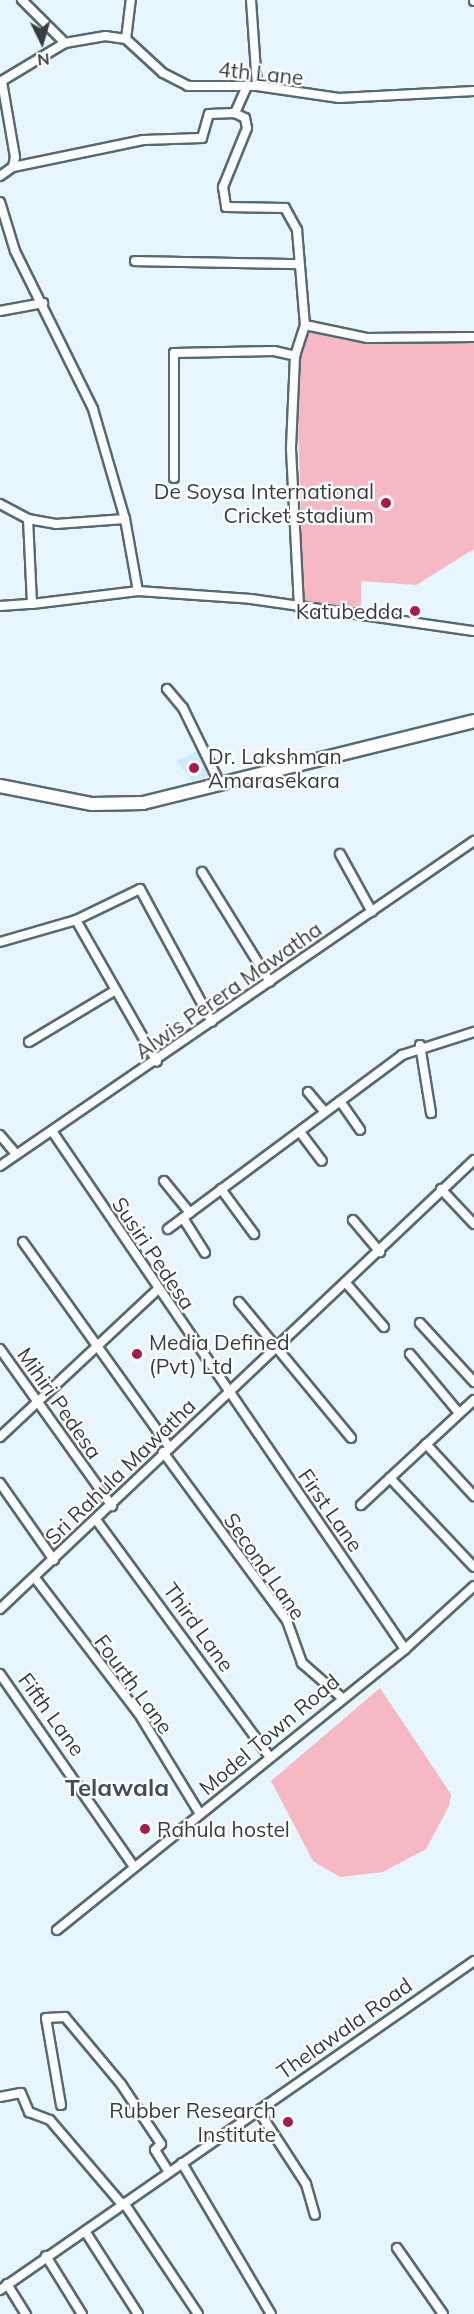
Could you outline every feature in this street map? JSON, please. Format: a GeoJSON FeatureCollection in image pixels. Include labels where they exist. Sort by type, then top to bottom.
{"type":"FeatureCollection","features":[{"type":"Feature","properties":{"kind":"main road"},"geometry":{"type":"LineString","coordinates":[[0,786],[124,806],[474,721]]}},
{"type":"Feature","properties":{"kind":"street"},"geometry":{"type":"LineString","coordinates":[[22,0],[65,43]]}},
{"type":"Feature","properties":{"kind":"street"},"geometry":{"type":"LineString","coordinates":[[13,166],[1,82],[65,43],[105,36],[126,39],[131,0]]}},
{"type":"Feature","properties":{"kind":"street"},"geometry":{"type":"LineString","coordinates":[[251,0],[257,87]]}},
{"type":"Feature","properties":{"kind":"street","name":"4th Lane"},"geometry":{"type":"LineString","coordinates":[[126,39],[163,73],[188,86],[247,86],[339,98],[474,91]]}},
{"type":"Feature","properties":{"kind":"street"},"geometry":{"type":"LineString","coordinates":[[235,113],[247,86]]}},
{"type":"Feature","properties":{"kind":"street"},"geometry":{"type":"LineString","coordinates":[[0,176],[13,166],[143,140],[202,138],[209,114],[235,113],[245,118],[247,128],[223,187],[226,207],[285,208],[297,230],[298,264],[305,325],[295,356],[291,449],[299,607]]}},
{"type":"Feature","properties":{"kind":"street"},"geometry":{"type":"LineString","coordinates":[[0,202],[15,251],[43,303],[93,409],[125,519],[138,591]]}},
{"type":"Feature","properties":{"kind":"street"},"geometry":{"type":"LineString","coordinates":[[135,261],[298,264]]}},
{"type":"Feature","properties":{"kind":"street"},"geometry":{"type":"LineString","coordinates":[[0,310],[43,303]]}},
{"type":"Feature","properties":{"kind":"street"},"geometry":{"type":"LineString","coordinates":[[305,325],[367,338],[474,337]]}},
{"type":"Feature","properties":{"kind":"street"},"geometry":{"type":"LineString","coordinates":[[174,478],[174,353],[295,356]]}},
{"type":"Feature","properties":{"kind":"street"},"geometry":{"type":"LineString","coordinates":[[0,504],[28,519],[56,524],[125,519]]}},
{"type":"Feature","properties":{"kind":"street"},"geometry":{"type":"LineString","coordinates":[[28,519],[32,604]]}},
{"type":"Feature","properties":{"kind":"street"},"geometry":{"type":"LineString","coordinates":[[0,606],[138,591],[299,607],[474,631]]}},
{"type":"Feature","properties":{"kind":"street"},"geometry":{"type":"LineString","coordinates":[[167,689],[183,708],[220,784]]}},
{"type":"Feature","properties":{"kind":"street","name":"Alwis Perera Mawatha"},"geometry":{"type":"LineString","coordinates":[[0,1166],[157,1062],[474,841]]}},
{"type":"Feature","properties":{"kind":"street"},"geometry":{"type":"LineString","coordinates":[[340,854],[372,912]]}},
{"type":"Feature","properties":{"kind":"street"},"geometry":{"type":"LineString","coordinates":[[202,872],[270,982]]}},
{"type":"Feature","properties":{"kind":"street"},"geometry":{"type":"LineString","coordinates":[[0,942],[76,920],[140,889],[212,1022]]}},
{"type":"Feature","properties":{"kind":"street"},"geometry":{"type":"LineString","coordinates":[[76,920],[157,1062]]}},
{"type":"Feature","properties":{"kind":"street"},"geometry":{"type":"LineString","coordinates":[[29,1042],[116,990]]}},
{"type":"Feature","properties":{"kind":"street"},"geometry":{"type":"LineString","coordinates":[[168,1229],[340,1101],[420,1045],[474,1032]]}},
{"type":"Feature","properties":{"kind":"street"},"geometry":{"type":"LineString","coordinates":[[420,1045],[431,1113]]}},
{"type":"Feature","properties":{"kind":"street"},"geometry":{"type":"LineString","coordinates":[[308,1092],[326,1112]]}},
{"type":"Feature","properties":{"kind":"street"},"geometry":{"type":"LineString","coordinates":[[340,1101],[360,1130]]}},
{"type":"Feature","properties":{"kind":"street","name":"Susiri Pedesa"},"geometry":{"type":"LineString","coordinates":[[52,1131],[156,1291],[227,1393]]}},
{"type":"Feature","properties":{"kind":"street"},"geometry":{"type":"LineString","coordinates":[[300,1132],[322,1161]]}},
{"type":"Feature","properties":{"kind":"street"},"geometry":{"type":"LineString","coordinates":[[0,1135],[16,1154]]}},
{"type":"Feature","properties":{"kind":"street","name":"Sri Rahula Mawatha"},"geometry":{"type":"LineString","coordinates":[[0,1609],[97,1521],[167,1450],[380,1252],[441,1189],[474,1160]]}},
{"type":"Feature","properties":{"kind":"street"},"geometry":{"type":"LineString","coordinates":[[164,1181],[190,1213]]}},
{"type":"Feature","properties":{"kind":"street"},"geometry":{"type":"LineString","coordinates":[[221,1189],[254,1234]]}},
{"type":"Feature","properties":{"kind":"street"},"geometry":{"type":"LineString","coordinates":[[441,1189],[474,1224]]}},
{"type":"Feature","properties":{"kind":"street"},"geometry":{"type":"LineString","coordinates":[[183,1218],[205,1253]]}},
{"type":"Feature","properties":{"kind":"street"},"geometry":{"type":"LineString","coordinates":[[353,1220],[380,1252]]}},
{"type":"Feature","properties":{"kind":"street","name":"Second Lane"},"geometry":{"type":"LineString","coordinates":[[23,1242],[98,1346],[167,1450],[287,1621],[302,1663],[340,1696]]}},
{"type":"Feature","properties":{"kind":"street"},"geometry":{"type":"LineString","coordinates":[[346,1283],[384,1327]]}},
{"type":"Feature","properties":{"kind":"street"},"geometry":{"type":"LineString","coordinates":[[0,1437],[156,1291]]}},
{"type":"Feature","properties":{"kind":"street"},"geometry":{"type":"LineString","coordinates":[[239,1302],[351,1438]]}},
{"type":"Feature","properties":{"kind":"street"},"geometry":{"type":"LineString","coordinates":[[420,1323],[474,1382]]}},
{"type":"Feature","properties":{"kind":"street","name":"Mihiri Pedesa"},"geometry":{"type":"LineString","coordinates":[[0,1349],[112,1506]]}},
{"type":"Feature","properties":{"kind":"street"},"geometry":{"type":"LineString","coordinates":[[410,1354],[459,1413]]}},
{"type":"Feature","properties":{"kind":"street","name":"First Lane"},"geometry":{"type":"LineString","coordinates":[[227,1393],[405,1649]]}},
{"type":"Feature","properties":{"kind":"street"},"geometry":{"type":"LineString","coordinates":[[362,1504],[474,1400]]}},
{"type":"Feature","properties":{"kind":"street"},"geometry":{"type":"LineString","coordinates":[[426,1444],[474,1496]]}},
{"type":"Feature","properties":{"kind":"street"},"geometry":{"type":"LineString","coordinates":[[390,1478],[474,1567]]}},
{"type":"Feature","properties":{"kind":"street"},"geometry":{"type":"LineString","coordinates":[[0,1483],[54,1560]]}},
{"type":"Feature","properties":{"kind":"street","name":"Third Lane"},"geometry":{"type":"LineString","coordinates":[[97,1521],[269,1756]]}},
{"type":"Feature","properties":{"kind":"street","name":"Fourth Lane"},"geometry":{"type":"LineString","coordinates":[[35,1578],[139,1714],[200,1814]]}},
{"type":"Feature","properties":{"kind":"street","name":"Model Town Road"},"geometry":{"type":"LineString","coordinates":[[57,1930],[340,1696],[405,1649],[474,1586]]}},
{"type":"Feature","properties":{"kind":"street","name":"Fifth Lane"},"geometry":{"type":"LineString","coordinates":[[0,1674],[134,1867]]}},
{"type":"Feature","properties":{"kind":"street","name":"Thelawala Road"},"geometry":{"type":"LineString","coordinates":[[0,2290],[168,2171],[474,1961]]}},
{"type":"Feature","properties":{"kind":"street"},"geometry":{"type":"LineString","coordinates":[[61,2105],[46,2018],[65,2017],[136,2104],[161,2144],[155,2151],[168,2171]]}},
{"type":"Feature","properties":{"kind":"street"},"geometry":{"type":"LineString","coordinates":[[0,2097],[21,2093],[29,2112],[50,2120],[123,2203],[198,2314]]}},
{"type":"Feature","properties":{"kind":"street"},"geometry":{"type":"LineString","coordinates":[[258,2110],[306,2184],[315,2215]]}},
{"type":"Feature","properties":{"kind":"street"},"geometry":{"type":"LineString","coordinates":[[182,2163],[271,2314]]}},
{"type":"Feature","properties":{"kind":"street"},"geometry":{"type":"LineString","coordinates":[[85,2231],[138,2314]]}},
{"type":"Feature","properties":{"kind":"street"},"geometry":{"type":"LineString","coordinates":[[397,2248],[443,2314]]}},
{"type":"Feature","properties":{"kind":"street"},"geometry":{"type":"LineString","coordinates":[[46,2256],[82,2314]]}},
{"type":"Feature","properties":{"kind":"street"},"geometry":{"type":"LineString","coordinates":[[7,2284],[26,2314]]}},
{"type":"Feature","properties":{"kind":"shaded area","name":"De Soysa International Cricket stadium"},"geometry":{"type":"Polygon","coordinates":[[[306,329],[365,340],[474,342],[474,549],[416,585],[361,581],[361,611],[304,605],[296,362],[306,329]]]}},
{"type":"Feature","properties":{"kind":"shaded area","name":"Dr. Lakshman Amarasekara"},"geometry":{"type":"Polygon","coordinates":[[[201,750],[208,776],[192,781],[176,761],[201,750]]]}},
{"type":"Feature","properties":{"kind":"shaded area"},"geometry":{"type":"Polygon","coordinates":[[[380,1688],[451,1794],[449,1806],[426,1849],[383,1872],[340,1877],[313,1861],[271,1781],[380,1688]]]}},
{"type":"Feature","properties":{"kind":"place","name":"De Soysa International Cricket stadium"},"geometry":{"type":"Point","coordinates":[386,503]}},
{"type":"Feature","properties":{"kind":"place","name":"Katubedda"},"geometry":{"type":"Point","coordinates":[415,611]}},
{"type":"Feature","properties":{"kind":"place","name":"Dr. Lakshman Amarasekara"},"geometry":{"type":"Point","coordinates":[194,768]}},
{"type":"Feature","properties":{"kind":"place","name":"Media Defined (Pvt) Ltd"},"geometry":{"type":"Point","coordinates":[137,1354]}},
{"type":"Feature","properties":{"kind":"place","name":"Rahula hostel"},"geometry":{"type":"Point","coordinates":[145,1829]}},
{"type":"Feature","properties":{"kind":"place","name":"Rubber Research Institute"},"geometry":{"type":"Point","coordinates":[288,2122]}},
{"type":"Feature","properties":{"kind":"district","name":"Telawala"},"geometry":{"type":"Point","coordinates":[117,1788]}}]}
